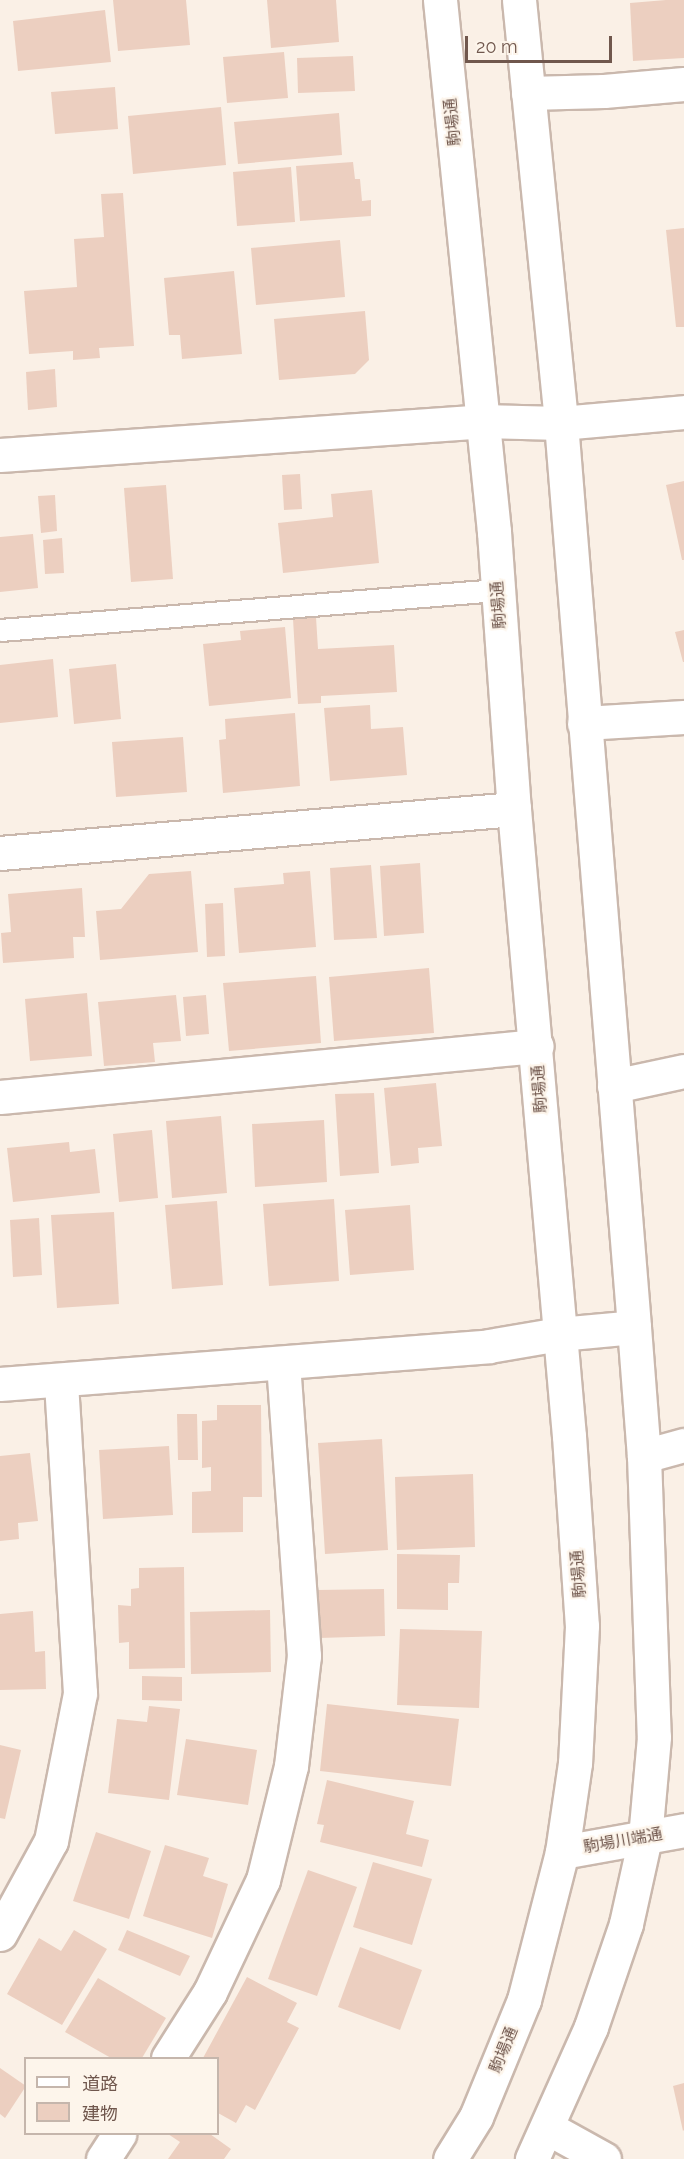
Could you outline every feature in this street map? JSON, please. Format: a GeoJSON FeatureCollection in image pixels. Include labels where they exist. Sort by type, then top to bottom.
{"type":"FeatureCollection","features":[{"type":"Feature","properties":{"kind":"street","name":"駒場通"},"geometry":{"type":"LineString","coordinates":[[440,0],[498,590],[514,809],[537,1046],[559,1334],[570,1436],[582,1626],[575,1764],[562,1852],[524,2000],[476,2117],[450,2159]]}},
{"type":"Feature","properties":{"kind":"street"},"geometry":{"type":"LineString","coordinates":[[519,0],[561,423],[634,1327],[644,1456],[654,1737],[645,1838],[619,1945],[591,2027],[548,2128],[532,2159]]}},
{"type":"Feature","properties":{"kind":"street"},"geometry":{"type":"LineString","coordinates":[[528,93],[604,91],[684,84]]}},
{"type":"Feature","properties":{"kind":"street"},"geometry":{"type":"LineString","coordinates":[[0,455],[483,422],[561,423],[684,412]]}},
{"type":"Feature","properties":{"kind":"street"},"geometry":{"type":"LineString","coordinates":[[584,723],[684,717]]}},
{"type":"Feature","properties":{"kind":"street"},"geometry":{"type":"LineString","coordinates":[[0,853],[514,809]]}},
{"type":"Feature","properties":{"kind":"street"},"geometry":{"type":"LineString","coordinates":[[0,1097],[537,1046]]}},
{"type":"Feature","properties":{"kind":"street"},"geometry":{"type":"LineString","coordinates":[[614,1086],[684,1071]]}},
{"type":"Feature","properties":{"kind":"street"},"geometry":{"type":"LineString","coordinates":[[0,1384],[283,1364],[489,1346],[559,1334],[634,1327]]}},
{"type":"Feature","properties":{"kind":"street"},"geometry":{"type":"LineString","coordinates":[[169,2057],[210,1992],[263,1880],[291,1766],[304,1656],[283,1364]]}},
{"type":"Feature","properties":{"kind":"street"},"geometry":{"type":"LineString","coordinates":[[0,1934],[51,1841],[80,1693],[62,1381]]}},
{"type":"Feature","properties":{"kind":"street"},"geometry":{"type":"LineString","coordinates":[[644,1456],[684,1445]]}},
{"type":"Feature","properties":{"kind":"street","name":"駒場川端通"},"geometry":{"type":"LineString","coordinates":[[562,1852],[684,1830]]}},
{"type":"Feature","properties":{"kind":"street"},"geometry":{"type":"LineString","coordinates":[[548,2128],[604,2159]]}},
{"type":"Feature","properties":{"kind":"street"},"geometry":{"type":"LineString","coordinates":[[103,2159],[118,2135]]}},
{"type":"Feature","properties":{"kind":"lane"},"geometry":{"type":"LineString","coordinates":[[0,630],[498,590]]}},
{"type":"Feature","properties":{"kind":"building"},"geometry":{"type":"Polygon","coordinates":[[[113,0],[186,0],[190,45],[118,51],[113,0]]]}},
{"type":"Feature","properties":{"kind":"building"},"geometry":{"type":"Polygon","coordinates":[[[267,0],[336,0],[339,42],[271,48],[267,0]]]}},
{"type":"Feature","properties":{"kind":"building"},"geometry":{"type":"Polygon","coordinates":[[[684,0],[684,58],[633,61],[630,3],[684,0]]]}},
{"type":"Feature","properties":{"kind":"building"},"geometry":{"type":"Polygon","coordinates":[[[105,10],[111,62],[18,71],[13,21],[105,10]]]}},
{"type":"Feature","properties":{"kind":"building"},"geometry":{"type":"Polygon","coordinates":[[[284,52],[288,98],[227,103],[223,57],[284,52]]]}},
{"type":"Feature","properties":{"kind":"building"},"geometry":{"type":"Polygon","coordinates":[[[353,56],[355,91],[298,93],[297,58],[353,56]]]}},
{"type":"Feature","properties":{"kind":"building"},"geometry":{"type":"Polygon","coordinates":[[[115,87],[118,129],[55,134],[51,92],[115,87]]]}},
{"type":"Feature","properties":{"kind":"building"},"geometry":{"type":"Polygon","coordinates":[[[221,107],[226,165],[133,174],[128,116],[221,107]]]}},
{"type":"Feature","properties":{"kind":"building"},"geometry":{"type":"Polygon","coordinates":[[[339,113],[342,155],[238,164],[234,122],[339,113]]]}},
{"type":"Feature","properties":{"kind":"building"},"geometry":{"type":"Polygon","coordinates":[[[353,162],[355,179],[360,179],[362,201],[371,200],[371,216],[300,221],[296,166],[353,162]]]}},
{"type":"Feature","properties":{"kind":"building"},"geometry":{"type":"Polygon","coordinates":[[[291,167],[295,222],[237,226],[233,172],[291,167]]]}},
{"type":"Feature","properties":{"kind":"building"},"geometry":{"type":"Polygon","coordinates":[[[123,193],[134,346],[99,348],[100,358],[73,360],[73,351],[29,354],[24,291],[77,287],[74,239],[104,237],[101,194],[123,193]]]}},
{"type":"Feature","properties":{"kind":"building"},"geometry":{"type":"Polygon","coordinates":[[[684,228],[684,327],[676,327],[666,230],[684,228]]]}},
{"type":"Feature","properties":{"kind":"building"},"geometry":{"type":"Polygon","coordinates":[[[340,240],[345,297],[256,305],[251,248],[340,240]]]}},
{"type":"Feature","properties":{"kind":"building"},"geometry":{"type":"Polygon","coordinates":[[[234,271],[242,354],[182,359],[180,335],[169,335],[164,278],[234,271]]]}},
{"type":"Feature","properties":{"kind":"building"},"geometry":{"type":"Polygon","coordinates":[[[365,311],[369,360],[355,374],[279,380],[274,319],[365,311]]]}},
{"type":"Feature","properties":{"kind":"building"},"geometry":{"type":"Polygon","coordinates":[[[55,369],[57,407],[28,410],[26,372],[55,369]]]}},
{"type":"Feature","properties":{"kind":"building"},"geometry":{"type":"Polygon","coordinates":[[[300,474],[302,509],[284,510],[282,475],[300,474]]]}},
{"type":"Feature","properties":{"kind":"building"},"geometry":{"type":"Polygon","coordinates":[[[684,481],[684,560],[682,560],[666,485],[684,481]]]}},
{"type":"Feature","properties":{"kind":"building"},"geometry":{"type":"Polygon","coordinates":[[[166,485],[173,579],[131,582],[124,488],[166,485]]]}},
{"type":"Feature","properties":{"kind":"building"},"geometry":{"type":"Polygon","coordinates":[[[372,490],[379,563],[283,573],[278,523],[333,517],[331,494],[372,490]]]}},
{"type":"Feature","properties":{"kind":"building"},"geometry":{"type":"Polygon","coordinates":[[[55,495],[57,531],[41,533],[38,496],[55,495]]]}},
{"type":"Feature","properties":{"kind":"building"},"geometry":{"type":"Polygon","coordinates":[[[33,534],[38,588],[0,592],[0,537],[33,534]]]}},
{"type":"Feature","properties":{"kind":"building"},"geometry":{"type":"Polygon","coordinates":[[[62,538],[64,573],[45,574],[43,540],[62,538]]]}},
{"type":"Feature","properties":{"kind":"building"},"geometry":{"type":"Polygon","coordinates":[[[316,617],[318,649],[394,645],[397,692],[321,696],[321,703],[298,704],[293,619],[316,617]]]}},
{"type":"Feature","properties":{"kind":"building"},"geometry":{"type":"Polygon","coordinates":[[[285,627],[291,698],[209,706],[203,644],[241,640],[240,631],[285,627]]]}},
{"type":"Feature","properties":{"kind":"building"},"geometry":{"type":"Polygon","coordinates":[[[684,630],[684,662],[683,662],[675,632],[684,630]]]}},
{"type":"Feature","properties":{"kind":"building"},"geometry":{"type":"Polygon","coordinates":[[[53,659],[58,717],[0,723],[0,665],[53,659]]]}},
{"type":"Feature","properties":{"kind":"building"},"geometry":{"type":"Polygon","coordinates":[[[116,664],[121,719],[74,724],[69,669],[116,664]]]}},
{"type":"Feature","properties":{"kind":"building"},"geometry":{"type":"Polygon","coordinates":[[[370,705],[371,729],[403,727],[407,775],[330,781],[324,708],[370,705]]]}},
{"type":"Feature","properties":{"kind":"building"},"geometry":{"type":"Polygon","coordinates":[[[295,713],[300,786],[223,793],[219,740],[226,739],[225,719],[295,713]]]}},
{"type":"Feature","properties":{"kind":"building"},"geometry":{"type":"Polygon","coordinates":[[[183,737],[187,792],[116,797],[112,742],[183,737]]]}},
{"type":"Feature","properties":{"kind":"building"},"geometry":{"type":"Polygon","coordinates":[[[420,863],[424,933],[384,936],[380,866],[420,863]]]}},
{"type":"Feature","properties":{"kind":"building"},"geometry":{"type":"Polygon","coordinates":[[[371,865],[377,938],[334,940],[330,868],[371,865]]]}},
{"type":"Feature","properties":{"kind":"building"},"geometry":{"type":"Polygon","coordinates":[[[191,871],[198,952],[100,960],[96,911],[121,909],[149,874],[191,871]]]}},
{"type":"Feature","properties":{"kind":"building"},"geometry":{"type":"Polygon","coordinates":[[[310,871],[316,947],[239,953],[234,888],[284,884],[283,873],[310,871]]]}},
{"type":"Feature","properties":{"kind":"building"},"geometry":{"type":"Polygon","coordinates":[[[82,888],[85,937],[73,937],[74,958],[3,963],[1,933],[11,932],[8,894],[82,888]]]}},
{"type":"Feature","properties":{"kind":"building"},"geometry":{"type":"Polygon","coordinates":[[[223,903],[225,956],[207,957],[205,904],[223,903]]]}},
{"type":"Feature","properties":{"kind":"building"},"geometry":{"type":"Polygon","coordinates":[[[429,968],[434,1033],[334,1041],[329,977],[429,968]]]}},
{"type":"Feature","properties":{"kind":"building"},"geometry":{"type":"Polygon","coordinates":[[[316,976],[321,1043],[229,1051],[223,983],[316,976]]]}},
{"type":"Feature","properties":{"kind":"building"},"geometry":{"type":"Polygon","coordinates":[[[87,993],[92,1056],[30,1061],[25,999],[87,993]]]}},
{"type":"Feature","properties":{"kind":"building"},"geometry":{"type":"Polygon","coordinates":[[[176,995],[181,1041],[153,1043],[155,1062],[104,1066],[98,1002],[176,995]]]}},
{"type":"Feature","properties":{"kind":"building"},"geometry":{"type":"Polygon","coordinates":[[[206,995],[209,1034],[186,1036],[183,997],[206,995]]]}},
{"type":"Feature","properties":{"kind":"building"},"geometry":{"type":"Polygon","coordinates":[[[436,1083],[442,1146],[418,1148],[419,1163],[391,1166],[384,1088],[436,1083]]]}},
{"type":"Feature","properties":{"kind":"building"},"geometry":{"type":"Polygon","coordinates":[[[374,1093],[379,1173],[340,1176],[335,1094],[374,1093]]]}},
{"type":"Feature","properties":{"kind":"building"},"geometry":{"type":"Polygon","coordinates":[[[221,1116],[227,1193],[172,1198],[166,1121],[221,1116]]]}},
{"type":"Feature","properties":{"kind":"building"},"geometry":{"type":"Polygon","coordinates":[[[324,1120],[327,1182],[255,1187],[252,1124],[324,1120]]]}},
{"type":"Feature","properties":{"kind":"building"},"geometry":{"type":"Polygon","coordinates":[[[152,1130],[158,1198],[119,1202],[113,1134],[152,1130]]]}},
{"type":"Feature","properties":{"kind":"building"},"geometry":{"type":"Polygon","coordinates":[[[69,1142],[70,1152],[95,1149],[100,1193],[13,1202],[7,1148],[69,1142]]]}},
{"type":"Feature","properties":{"kind":"building"},"geometry":{"type":"Polygon","coordinates":[[[334,1199],[339,1281],[269,1286],[263,1204],[334,1199]]]}},
{"type":"Feature","properties":{"kind":"building"},"geometry":{"type":"Polygon","coordinates":[[[217,1201],[223,1285],[172,1289],[165,1205],[217,1201]]]}},
{"type":"Feature","properties":{"kind":"building"},"geometry":{"type":"Polygon","coordinates":[[[410,1205],[414,1270],[350,1275],[345,1210],[410,1205]]]}},
{"type":"Feature","properties":{"kind":"building"},"geometry":{"type":"Polygon","coordinates":[[[114,1212],[119,1304],[57,1308],[51,1215],[114,1212]]]}},
{"type":"Feature","properties":{"kind":"building"},"geometry":{"type":"Polygon","coordinates":[[[39,1218],[42,1275],[13,1277],[10,1220],[39,1218]]]}},
{"type":"Feature","properties":{"kind":"building"},"geometry":{"type":"Polygon","coordinates":[[[217,1405],[261,1405],[262,1497],[243,1497],[243,1532],[192,1533],[192,1492],[211,1491],[211,1467],[202,1468],[202,1421],[217,1420],[217,1405]]]}},
{"type":"Feature","properties":{"kind":"building"},"geometry":{"type":"Polygon","coordinates":[[[177,1414],[197,1414],[198,1460],[178,1460],[177,1414]]]}},
{"type":"Feature","properties":{"kind":"building"},"geometry":{"type":"Polygon","coordinates":[[[382,1439],[388,1550],[325,1554],[318,1443],[382,1439]]]}},
{"type":"Feature","properties":{"kind":"building"},"geometry":{"type":"Polygon","coordinates":[[[169,1446],[173,1515],[103,1519],[99,1450],[169,1446]]]}},
{"type":"Feature","properties":{"kind":"building"},"geometry":{"type":"Polygon","coordinates":[[[30,1453],[38,1521],[18,1523],[19,1539],[0,1541],[0,1456],[30,1453]]]}},
{"type":"Feature","properties":{"kind":"building"},"geometry":{"type":"Polygon","coordinates":[[[473,1474],[475,1547],[397,1550],[395,1477],[473,1474]]]}},
{"type":"Feature","properties":{"kind":"building"},"geometry":{"type":"Polygon","coordinates":[[[397,1554],[460,1555],[459,1583],[448,1583],[448,1610],[397,1609],[397,1554]]]}},
{"type":"Feature","properties":{"kind":"building"},"geometry":{"type":"Polygon","coordinates":[[[184,1567],[185,1668],[129,1669],[129,1642],[119,1643],[118,1605],[131,1606],[131,1589],[139,1588],[139,1568],[184,1567]]]}},
{"type":"Feature","properties":{"kind":"building"},"geometry":{"type":"Polygon","coordinates":[[[384,1589],[385,1636],[319,1638],[317,1590],[384,1589]]]}},
{"type":"Feature","properties":{"kind":"building"},"geometry":{"type":"Polygon","coordinates":[[[270,1610],[271,1672],[191,1674],[190,1612],[270,1610]]]}},
{"type":"Feature","properties":{"kind":"building"},"geometry":{"type":"Polygon","coordinates":[[[33,1611],[35,1652],[45,1651],[46,1689],[0,1690],[0,1614],[33,1611]]]}},
{"type":"Feature","properties":{"kind":"building"},"geometry":{"type":"Polygon","coordinates":[[[400,1629],[482,1631],[479,1708],[397,1705],[400,1629]]]}},
{"type":"Feature","properties":{"kind":"building"},"geometry":{"type":"Polygon","coordinates":[[[142,1676],[182,1677],[182,1701],[142,1700],[142,1676]]]}},
{"type":"Feature","properties":{"kind":"building"},"geometry":{"type":"Polygon","coordinates":[[[327,1704],[459,1719],[451,1786],[320,1771],[327,1704]]]}},
{"type":"Feature","properties":{"kind":"building"},"geometry":{"type":"Polygon","coordinates":[[[149,1706],[180,1709],[169,1800],[108,1793],[117,1719],[147,1722],[149,1706]]]}},
{"type":"Feature","properties":{"kind":"building"},"geometry":{"type":"Polygon","coordinates":[[[186,1739],[257,1750],[248,1805],[177,1795],[186,1739]]]}},
{"type":"Feature","properties":{"kind":"building"},"geometry":{"type":"Polygon","coordinates":[[[0,1745],[21,1750],[5,1819],[0,1818],[0,1745]]]}},
{"type":"Feature","properties":{"kind":"building"},"geometry":{"type":"Polygon","coordinates":[[[327,1780],[414,1801],[406,1834],[429,1840],[422,1867],[320,1842],[324,1825],[317,1824],[327,1780]]]}},
{"type":"Feature","properties":{"kind":"building"},"geometry":{"type":"Polygon","coordinates":[[[96,1832],[151,1851],[129,1919],[73,1901],[96,1832]]]}},
{"type":"Feature","properties":{"kind":"building"},"geometry":{"type":"Polygon","coordinates":[[[165,1845],[209,1858],[203,1876],[228,1884],[212,1938],[143,1916],[165,1845]]]}},
{"type":"Feature","properties":{"kind":"building"},"geometry":{"type":"Polygon","coordinates":[[[373,1862],[432,1879],[412,1945],[353,1927],[373,1862]]]}},
{"type":"Feature","properties":{"kind":"building"},"geometry":{"type":"Polygon","coordinates":[[[308,1870],[357,1887],[317,1996],[268,1979],[308,1870]]]}},
{"type":"Feature","properties":{"kind":"building"},"geometry":{"type":"Polygon","coordinates":[[[74,1930],[107,1949],[62,2025],[7,1994],[39,1938],[61,1951],[74,1930]]]}},
{"type":"Feature","properties":{"kind":"building"},"geometry":{"type":"Polygon","coordinates":[[[127,1930],[190,1956],[180,1976],[118,1950],[127,1930]]]}},
{"type":"Feature","properties":{"kind":"building"},"geometry":{"type":"Polygon","coordinates":[[[360,1947],[422,1970],[400,2030],[338,2007],[360,1947]]]}},
{"type":"Feature","properties":{"kind":"building"},"geometry":{"type":"Polygon","coordinates":[[[247,1977],[297,2003],[287,2022],[299,2028],[255,2110],[246,2105],[236,2123],[219,2114],[219,2057],[204,2057],[247,1977]]]}},
{"type":"Feature","properties":{"kind":"building"},"geometry":{"type":"Polygon","coordinates":[[[98,1978],[166,2018],[143,2057],[109,2057],[65,2032],[98,1978]]]}},
{"type":"Feature","properties":{"kind":"building"},"geometry":{"type":"Polygon","coordinates":[[[0,2068],[24,2085],[24,2089],[5,2118],[0,2114],[0,2068]]]}},
{"type":"Feature","properties":{"kind":"building"},"geometry":{"type":"Polygon","coordinates":[[[684,2083],[684,2130],[683,2131],[673,2086],[684,2083]]]}},
{"type":"Feature","properties":{"kind":"building"},"geometry":{"type":"Polygon","coordinates":[[[170,2135],[211,2135],[231,2149],[224,2159],[168,2159],[180,2142],[170,2135]]]}}]}
